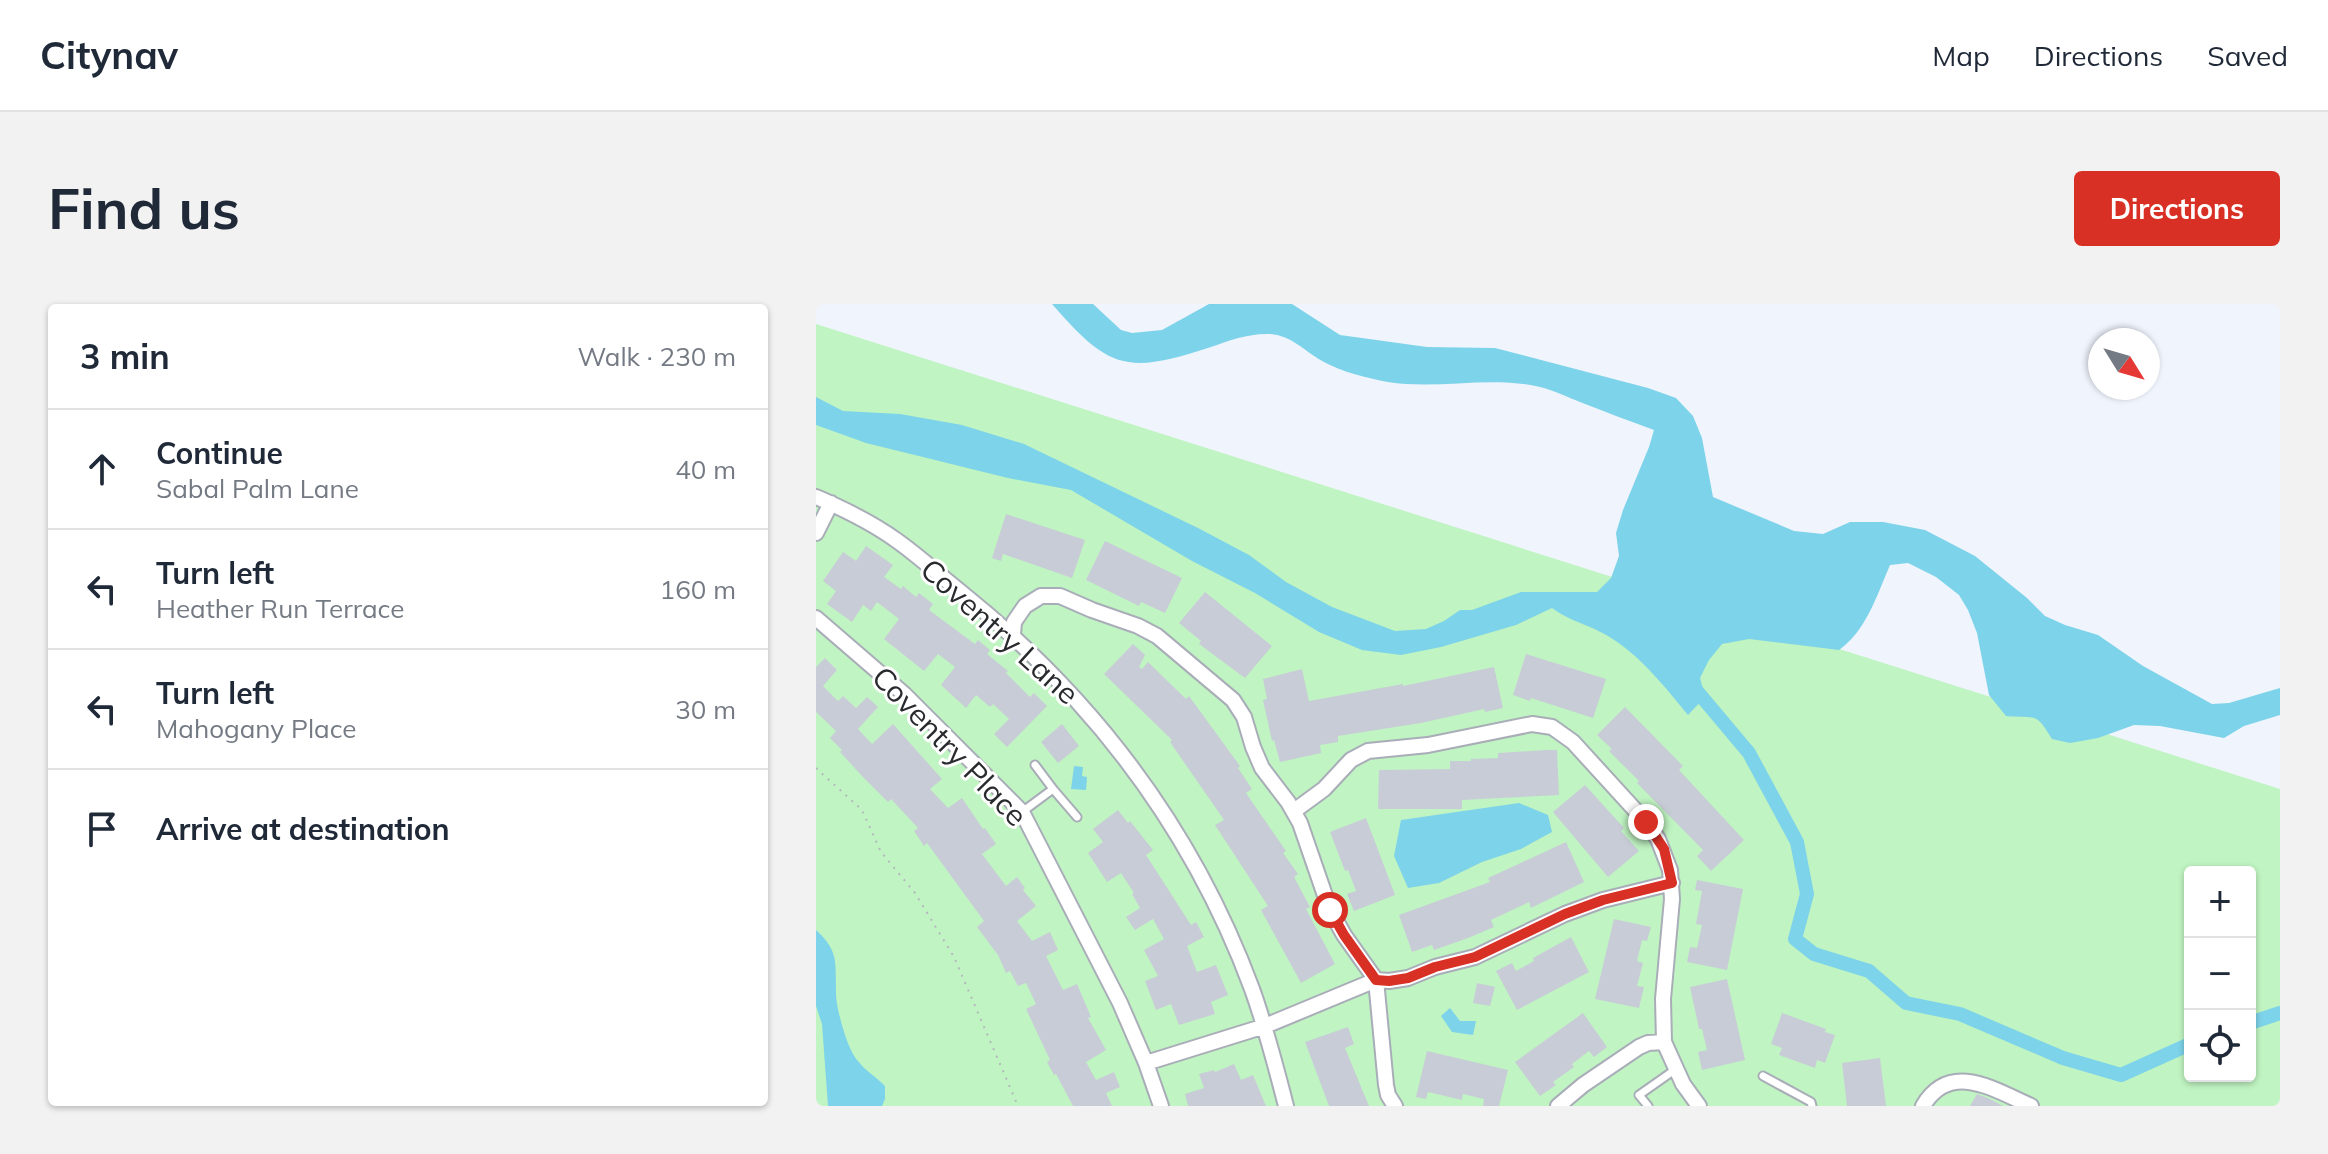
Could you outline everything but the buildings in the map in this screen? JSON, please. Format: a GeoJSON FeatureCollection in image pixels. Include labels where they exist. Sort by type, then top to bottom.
{"type":"FeatureCollection","features":[{"type":"Feature","properties":{"kind":"street","name":"Coventry Lane"},"geometry":{"type":"LineString","coordinates":[[816,497],[864,520],[896,540],[1013,635],[1060,681],[1128,760],[1158,803],[1211,894],[1233,941],[1265,1026],[1286,1106]]}},
{"type":"Feature","properties":{"kind":"street"},"geometry":{"type":"LineString","coordinates":[[816,533],[831,503]]}},
{"type":"Feature","properties":{"kind":"street"},"geometry":{"type":"LineString","coordinates":[[1013,635],[1014,622],[1032,600],[1060,596],[1157,636],[1233,700],[1244,717],[1262,768],[1294,811],[1309,843],[1319,883],[1330,910],[1376,980],[1386,1085],[1395,1106]]}},
{"type":"Feature","properties":{"kind":"street","name":"Coventry Place"},"geometry":{"type":"LineString","coordinates":[[816,618],[904,694],[1022,812],[1120,1003],[1161,1106]]}},
{"type":"Feature","properties":{"kind":"street"},"geometry":{"type":"LineString","coordinates":[[1294,811],[1324,789],[1351,760],[1368,751],[1428,745],[1523,725],[1542,725],[1561,732],[1646,822],[1664,849],[1672,883],[1663,999],[1664,1042],[1683,1084],[1699,1106]]}},
{"type":"Feature","properties":{"kind":"street"},"geometry":{"type":"LineString","coordinates":[[1146,1063],[1265,1026],[1376,980],[1408,978],[1435,967],[1475,957],[1565,914],[1603,900],[1672,883]]}},
{"type":"Feature","properties":{"kind":"street"},"geometry":{"type":"LineString","coordinates":[[1558,1106],[1614,1062],[1648,1043],[1664,1042]]}},
{"type":"Feature","properties":{"kind":"street"},"geometry":{"type":"LineString","coordinates":[[1923,1106],[1933,1092],[1957,1081],[1976,1082],[2031,1106]]}},
{"type":"Feature","properties":{"kind":"lane"},"geometry":{"type":"LineString","coordinates":[[1035,765],[1077,817]]}},
{"type":"Feature","properties":{"kind":"lane"},"geometry":{"type":"LineString","coordinates":[[1022,812],[1053,789]]}},
{"type":"Feature","properties":{"kind":"lane"},"geometry":{"type":"LineString","coordinates":[[1648,1106],[1639,1095],[1676,1069]]}},
{"type":"Feature","properties":{"kind":"lane"},"geometry":{"type":"LineString","coordinates":[[1763,1076],[1811,1102],[1812,1106]]}},
{"type":"Feature","properties":{"kind":"path"},"geometry":{"type":"LineString","coordinates":[[816,768],[862,810],[881,852],[915,893],[954,957],[1018,1106]]}},
{"type":"Feature","properties":{"kind":"green space"},"geometry":{"type":"Polygon","coordinates":[[[816,324],[2280,789],[2280,1106],[816,1106],[816,324]]]}},
{"type":"Feature","properties":{"kind":"water"},"geometry":{"type":"Polygon","coordinates":[[[1052,304],[1093,304],[1121,330],[1132,333],[1162,330],[1209,304],[1292,304],[1340,335],[1427,347],[1495,348],[1648,388],[1676,398],[1693,416],[1702,438],[1713,497],[1794,531],[1823,534],[1850,522],[1883,522],[1925,530],[1975,556],[2045,616],[2098,635],[2143,666],[2212,704],[2229,703],[2280,688],[2280,715],[2244,726],[2224,738],[2160,726],[2134,725],[2098,738],[2070,743],[2052,739],[2034,718],[2006,716],[1989,695],[1977,633],[1959,595],[1936,577],[1908,563],[1890,565],[1864,623],[1839,650],[1749,639],[1722,644],[1700,678],[1705,697],[1688,715],[1631,652],[1601,632],[1552,608],[1516,625],[1441,647],[1401,655],[1362,650],[1319,632],[1071,490],[866,443],[816,425],[816,397],[843,411],[900,414],[962,425],[1024,444],[1198,528],[1249,555],[1286,582],[1332,607],[1395,631],[1426,629],[1460,610],[1472,610],[1521,592],[1597,592],[1611,578],[1619,556],[1616,533],[1654,430],[1540,387],[1502,382],[1407,384],[1363,377],[1331,366],[1278,335],[1240,338],[1159,361],[1122,361],[1090,343],[1052,304]]]}},
{"type":"Feature","properties":{"kind":"water"},"geometry":{"type":"Polygon","coordinates":[[[1074,766],[1083,767],[1082,776],[1087,777],[1086,790],[1071,789],[1074,766]]]}},
{"type":"Feature","properties":{"kind":"water"},"geometry":{"type":"Polygon","coordinates":[[[1519,803],[1548,815],[1552,832],[1521,849],[1482,862],[1439,883],[1408,888],[1394,856],[1401,820],[1519,803]]]}},
{"type":"Feature","properties":{"kind":"water"},"geometry":{"type":"Polygon","coordinates":[[[816,930],[829,945],[835,959],[838,1007],[850,1049],[885,1086],[882,1106],[828,1106],[822,1024],[816,1006],[816,930]]]}},
{"type":"Feature","properties":{"kind":"water"},"geometry":{"type":"Polygon","coordinates":[[[1450,1008],[1460,1021],[1476,1021],[1473,1035],[1452,1032],[1441,1016],[1450,1008]]]}},
{"type":"Feature","properties":{"kind":"waterway"},"geometry":{"type":"LineString","coordinates":[[1691,684],[1749,753],[1797,842],[1807,894],[1795,939],[1814,954],[1869,971],[1906,1003],[1960,1014],[2063,1058],[2121,1075],[2184,1047]]}},
{"type":"Feature","properties":{"kind":"waterway"},"geometry":{"type":"LineString","coordinates":[[2256,1021],[2280,1013]]}},
{"type":"Feature","properties":{"kind":"route"},"geometry":{"type":"LineString","coordinates":[[1330,910],[1376,980],[1408,978],[1435,967],[1475,957],[1529,930],[1603,900],[1672,883],[1664,849],[1646,822]]}}]}
